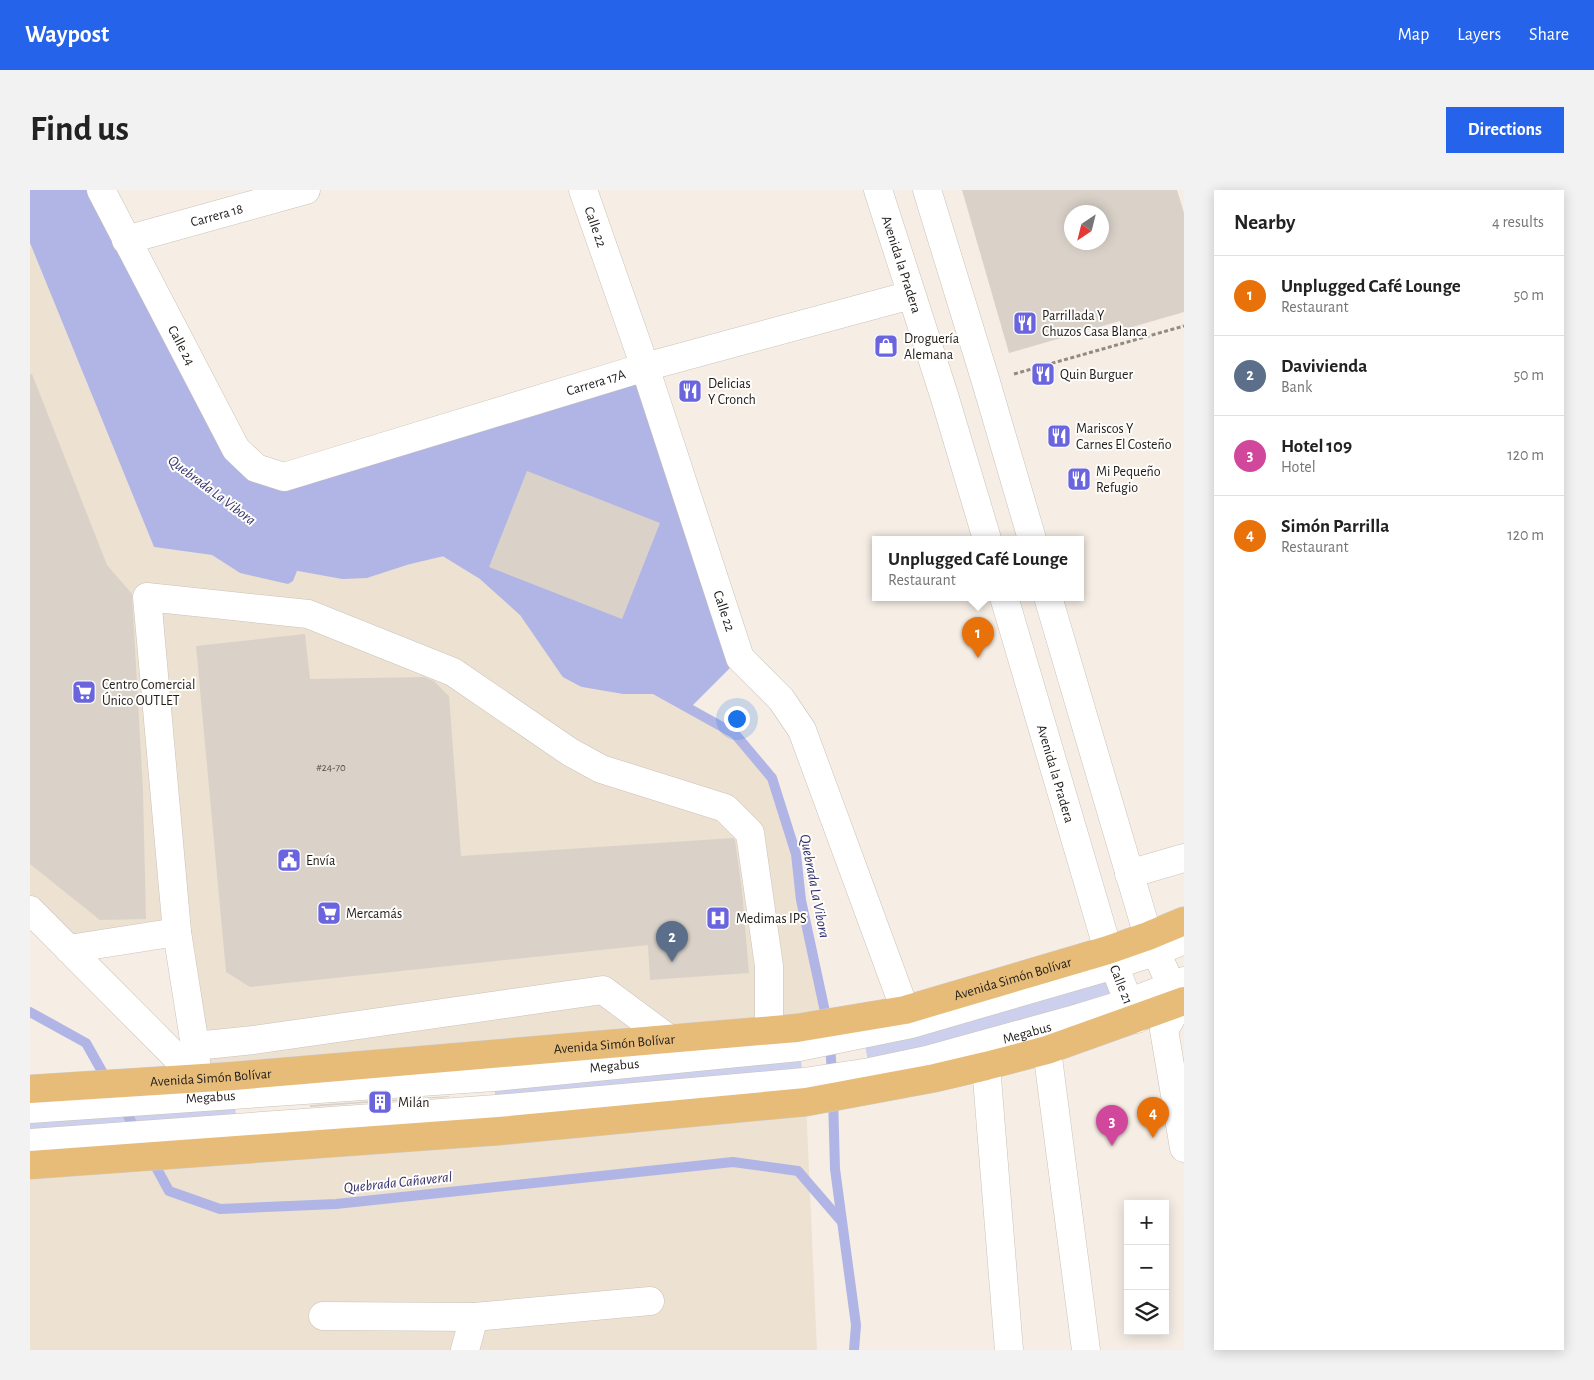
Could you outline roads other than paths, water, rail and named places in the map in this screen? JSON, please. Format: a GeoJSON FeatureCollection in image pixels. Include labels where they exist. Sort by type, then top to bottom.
{"type":"FeatureCollection","features":[{"type":"Feature","properties":{"kind":"main road","name":"Avenida Simón Bolívar"},"geometry":{"type":"LineString","coordinates":[[30,1089],[71,1096],[159,1090],[197,1078],[669,1039],[769,1031],[798,1037],[861,1026],[905,1010],[1111,958],[1152,944],[1184,921]]}},
{"type":"Feature","properties":{"kind":"main road"},"geometry":{"type":"LineString","coordinates":[[30,1165],[80,1151],[170,1144],[499,1131],[805,1092],[986,1066],[1047,1050],[1131,1010],[1180,992]]}},
{"type":"Feature","properties":{"kind":"street","name":"Calle 24"},"geometry":{"type":"LineString","coordinates":[[101,190],[236,449],[256,468],[284,477]]}},
{"type":"Feature","properties":{"kind":"street","name":"Carrera 18"},"geometry":{"type":"LineString","coordinates":[[126,240],[306,190]]}},
{"type":"Feature","properties":{"kind":"street","name":"Calle 22"},"geometry":{"type":"LineString","coordinates":[[583,190],[645,367],[740,658],[781,699],[802,730],[905,1010]]}},
{"type":"Feature","properties":{"kind":"street","name":"Avenida la Pradera"},"geometry":{"type":"LineString","coordinates":[[878,190],[944,396],[986,536]]}},
{"type":"Feature","properties":{"kind":"street"},"geometry":{"type":"LineString","coordinates":[[927,190],[1031,536]]}},
{"type":"Feature","properties":{"kind":"street","name":"Carrera 17A"},"geometry":{"type":"LineString","coordinates":[[284,477],[645,367],[911,295]]}},
{"type":"Feature","properties":{"kind":"street"},"geometry":{"type":"LineString","coordinates":[[197,1078],[195,1046],[177,932],[147,597],[308,614],[453,672],[570,752],[601,769],[725,808],[750,833],[769,966],[769,1031]]}},
{"type":"Feature","properties":{"kind":"street","name":"Avenida la Pradera"},"geometry":{"type":"LineString","coordinates":[[1005,601],[1111,958]]}},
{"type":"Feature","properties":{"kind":"street"},"geometry":{"type":"LineString","coordinates":[[1049,601],[1129,874],[1152,944],[1180,992],[1164,1030],[1184,1148]]}},
{"type":"Feature","properties":{"kind":"street"},"geometry":{"type":"LineString","coordinates":[[1129,874],[1184,858]]}},
{"type":"Feature","properties":{"kind":"street"},"geometry":{"type":"LineString","coordinates":[[30,910],[197,1078]]}},
{"type":"Feature","properties":{"kind":"street"},"geometry":{"type":"LineString","coordinates":[[68,949],[177,932]]}},
{"type":"Feature","properties":{"kind":"street"},"geometry":{"type":"LineString","coordinates":[[1152,944],[1184,940]]}},
{"type":"Feature","properties":{"kind":"street"},"geometry":{"type":"LineString","coordinates":[[861,1026],[911,1024],[1111,958]]}},
{"type":"Feature","properties":{"kind":"street","name":"Calle 21"},"geometry":{"type":"LineString","coordinates":[[1111,958],[1131,1010]]}},
{"type":"Feature","properties":{"kind":"street"},"geometry":{"type":"LineString","coordinates":[[195,1046],[254,1040],[603,990],[669,1039]]}},
{"type":"Feature","properties":{"kind":"street"},"geometry":{"type":"LineString","coordinates":[[1131,1010],[1164,1030]]}},
{"type":"Feature","properties":{"kind":"street","name":"Megabus"},"geometry":{"type":"LineString","coordinates":[[872,1081],[927,1060],[1080,1018],[1131,1010]]}},
{"type":"Feature","properties":{"kind":"street","name":"Megabus"},"geometry":{"type":"LineString","coordinates":[[159,1090],[494,1077],[798,1037]]}},
{"type":"Feature","properties":{"kind":"street"},"geometry":{"type":"LineString","coordinates":[[1047,1050],[1086,1350]]}},
{"type":"Feature","properties":{"kind":"street"},"geometry":{"type":"LineString","coordinates":[[986,1066],[1009,1350]]}},
{"type":"Feature","properties":{"kind":"street"},"geometry":{"type":"LineString","coordinates":[[30,1109],[71,1096]]}},
{"type":"Feature","properties":{"kind":"street"},"geometry":{"type":"LineString","coordinates":[[30,1143],[80,1151]]}},
{"type":"Feature","properties":{"kind":"street"},"geometry":{"type":"LineString","coordinates":[[323,1316],[474,1317],[650,1301]]}},
{"type":"Feature","properties":{"kind":"street"},"geometry":{"type":"LineString","coordinates":[[465,1350],[474,1317]]}},
{"type":"Feature","properties":{"kind":"waterway","name":"Quebrada La Vibora"},"geometry":{"type":"LineString","coordinates":[[49,190],[98,285],[114,328],[116,372],[124,408],[149,462],[170,479],[181,485],[234,528],[299,566],[343,574],[366,573],[406,560],[444,551],[483,575],[524,612],[566,673],[583,682],[624,689],[654,689],[735,734],[772,778],[796,854],[801,900],[827,1021]]}},
{"type":"Feature","properties":{"kind":"waterway","name":"Quebrada Cañaveral"},"geometry":{"type":"LineString","coordinates":[[30,1012],[86,1043],[108,1082]]}},
{"type":"Feature","properties":{"kind":"waterway","name":"Quebrada La Vibora"},"geometry":{"type":"LineString","coordinates":[[830,1043],[832,1075]]}},
{"type":"Feature","properties":{"kind":"waterway","name":"Quebrada La Vibora"},"geometry":{"type":"LineString","coordinates":[[833,1097],[835,1169],[856,1325],[854,1350]]}},
{"type":"Feature","properties":{"kind":"waterway","name":"Quebrada Cañaveral"},"geometry":{"type":"LineString","coordinates":[[122,1105],[138,1134]]}},
{"type":"Feature","properties":{"kind":"waterway","name":"Quebrada Cañaveral"},"geometry":{"type":"LineString","coordinates":[[151,1158],[169,1191],[220,1209],[336,1204],[733,1162],[798,1171],[842,1222]]}},
{"type":"Feature","properties":{"kind":"place","name":"Parrillada Y Chuzos Casa Blanca"},"geometry":{"type":"Point","coordinates":[1025,323]}},
{"type":"Feature","properties":{"kind":"place","name":"Droguería Alemana"},"geometry":{"type":"Point","coordinates":[886,346]}},
{"type":"Feature","properties":{"kind":"place","name":"Quin Burguer"},"geometry":{"type":"Point","coordinates":[1043,374]}},
{"type":"Feature","properties":{"kind":"place","name":"Delicias Y Cronch"},"geometry":{"type":"Point","coordinates":[690,391]}},
{"type":"Feature","properties":{"kind":"place","name":"Mariscos Y Carnes El Costeño"},"geometry":{"type":"Point","coordinates":[1059,436]}},
{"type":"Feature","properties":{"kind":"place","name":"Mi Pequeño Refugio"},"geometry":{"type":"Point","coordinates":[1079,479]}},
{"type":"Feature","properties":{"kind":"place","name":"Unplugged Café Lounge"},"geometry":{"type":"Point","coordinates":[978,658]}},
{"type":"Feature","properties":{"kind":"place","name":"Centro Comercial Único OUTLET"},"geometry":{"type":"Point","coordinates":[84,692]}},
{"type":"Feature","properties":{"kind":"place","name":"Envía"},"geometry":{"type":"Point","coordinates":[289,860]}},
{"type":"Feature","properties":{"kind":"place","name":"Mercamás"},"geometry":{"type":"Point","coordinates":[329,913]}},
{"type":"Feature","properties":{"kind":"place","name":"Medimas IPS"},"geometry":{"type":"Point","coordinates":[718,918]}},
{"type":"Feature","properties":{"kind":"place","name":"Davivienda"},"geometry":{"type":"Point","coordinates":[672,962]}},
{"type":"Feature","properties":{"kind":"place","name":"Milán"},"geometry":{"type":"Point","coordinates":[380,1102]}},
{"type":"Feature","properties":{"kind":"place","name":"Simón Parrilla"},"geometry":{"type":"Point","coordinates":[1153,1138]}},
{"type":"Feature","properties":{"kind":"place","name":"Hotel 109"},"geometry":{"type":"Point","coordinates":[1112,1146]}}]}
